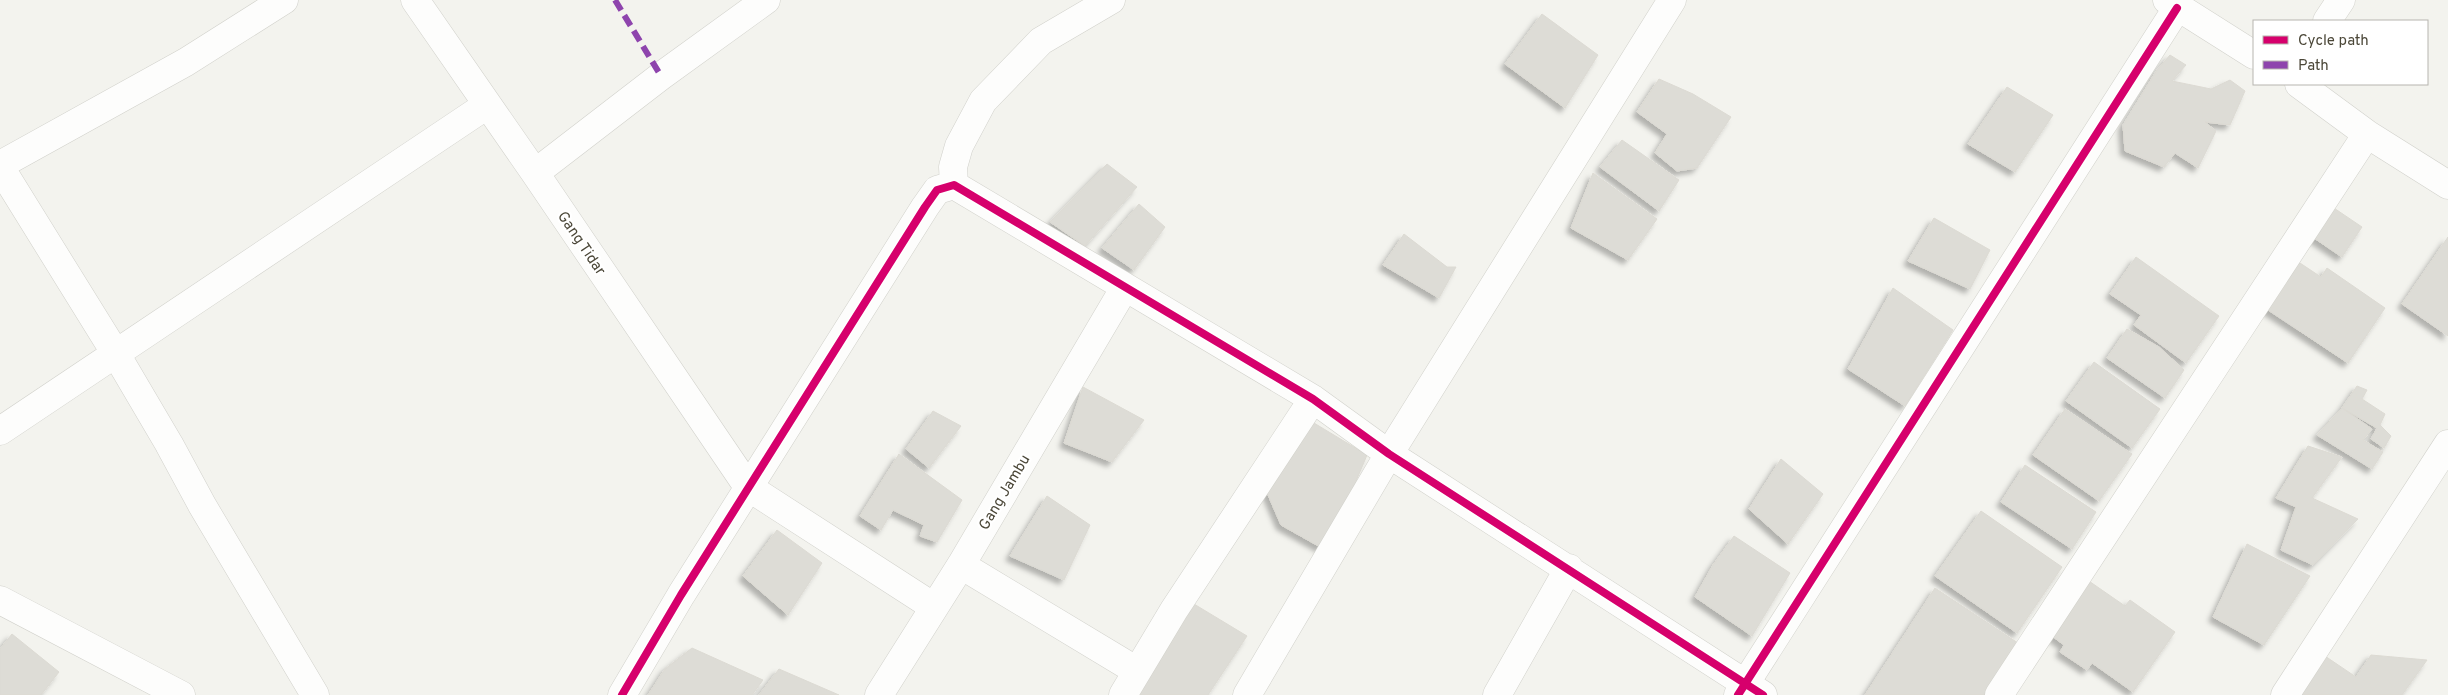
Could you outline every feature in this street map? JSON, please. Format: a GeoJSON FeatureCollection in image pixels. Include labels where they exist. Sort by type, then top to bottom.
{"type":"FeatureCollection","features":[{"type":"Feature","properties":{"kind":"street"},"geometry":{"type":"LineString","coordinates":[[284,0],[186,62],[0,166],[116,354],[169,444],[202,505],[315,695]]}},
{"type":"Feature","properties":{"kind":"street","name":"Gang Tidar"},"geometry":{"type":"LineString","coordinates":[[415,0],[748,487]]}},
{"type":"Feature","properties":{"kind":"street"},"geometry":{"type":"LineString","coordinates":[[535,173],[661,76],[766,0]]}},
{"type":"Feature","properties":{"kind":"street"},"geometry":{"type":"LineString","coordinates":[[954,185],[953,167],[959,146],[983,100],[1041,41],[1111,0]]}},
{"type":"Feature","properties":{"kind":"street"},"geometry":{"type":"LineString","coordinates":[[1247,695],[1389,454],[1672,0]]}},
{"type":"Feature","properties":{"kind":"street"},"geometry":{"type":"LineString","coordinates":[[2328,20],[2341,0]]}},
{"type":"Feature","properties":{"kind":"street"},"geometry":{"type":"LineString","coordinates":[[622,695],[748,487],[937,190],[954,185],[1313,399],[1389,454],[1569,568],[1748,691],[2172,4],[2253,55]]}},
{"type":"Feature","properties":{"kind":"street"},"geometry":{"type":"LineString","coordinates":[[2299,85],[2367,134],[2448,185]]}},
{"type":"Feature","properties":{"kind":"street"},"geometry":{"type":"LineString","coordinates":[[0,431],[487,105]]}},
{"type":"Feature","properties":{"kind":"street"},"geometry":{"type":"LineString","coordinates":[[1999,695],[2367,134]]}},
{"type":"Feature","properties":{"kind":"street","name":"Gang Jambu"},"geometry":{"type":"LineString","coordinates":[[880,695],[961,565],[1125,288]]}},
{"type":"Feature","properties":{"kind":"street"},"geometry":{"type":"LineString","coordinates":[[1123,695],[1174,610],[1313,399]]}},
{"type":"Feature","properties":{"kind":"street"},"geometry":{"type":"LineString","coordinates":[[2285,695],[2448,444]]}},
{"type":"Feature","properties":{"kind":"street"},"geometry":{"type":"LineString","coordinates":[[748,487],[934,607]]}},
{"type":"Feature","properties":{"kind":"street"},"geometry":{"type":"LineString","coordinates":[[961,565],[1138,672]]}},
{"type":"Feature","properties":{"kind":"street"},"geometry":{"type":"LineString","coordinates":[[1497,695],[1569,568]]}},
{"type":"Feature","properties":{"kind":"street"},"geometry":{"type":"LineString","coordinates":[[0,600],[181,695]]}},
{"type":"Feature","properties":{"kind":"building"},"geometry":{"type":"Polygon","coordinates":[[[1542,14],[1598,55],[1565,108],[1505,64],[1542,14]]]}},
{"type":"Feature","properties":{"kind":"building"},"geometry":{"type":"Polygon","coordinates":[[[2170,55],[2186,65],[2172,81],[2211,89],[2230,80],[2245,91],[2230,125],[2205,122],[2216,131],[2198,168],[2175,153],[2164,167],[2125,151],[2123,125],[2157,70],[2170,55]]]}},
{"type":"Feature","properties":{"kind":"building"},"geometry":{"type":"Polygon","coordinates":[[[1659,79],[1693,94],[1731,117],[1697,168],[1677,171],[1655,153],[1667,134],[1637,112],[1659,79]]]}},
{"type":"Feature","properties":{"kind":"building"},"geometry":{"type":"Polygon","coordinates":[[[2007,87],[2053,115],[2015,172],[1968,144],[2007,87]]]}},
{"type":"Feature","properties":{"kind":"building"},"geometry":{"type":"Polygon","coordinates":[[[1622,140],[1679,180],[1659,211],[1600,167],[1622,140]]]}},
{"type":"Feature","properties":{"kind":"building"},"geometry":{"type":"Polygon","coordinates":[[[1107,164],[1137,187],[1085,246],[1050,222],[1107,164]]]}},
{"type":"Feature","properties":{"kind":"building"},"geometry":{"type":"Polygon","coordinates":[[[1593,173],[1657,219],[1628,260],[1571,228],[1593,173]]]}},
{"type":"Feature","properties":{"kind":"building"},"geometry":{"type":"Polygon","coordinates":[[[1139,204],[1165,227],[1134,270],[1102,248],[1139,204]]]}},
{"type":"Feature","properties":{"kind":"building"},"geometry":{"type":"Polygon","coordinates":[[[2328,204],[2362,227],[2342,257],[2308,234],[2328,204]]]}},
{"type":"Feature","properties":{"kind":"building"},"geometry":{"type":"Polygon","coordinates":[[[1934,218],[1990,250],[1970,289],[1908,261],[1934,218]]]}},
{"type":"Feature","properties":{"kind":"building"},"geometry":{"type":"Polygon","coordinates":[[[1404,234],[1447,267],[1456,267],[1439,298],[1383,265],[1404,234]]]}},
{"type":"Feature","properties":{"kind":"building"},"geometry":{"type":"Polygon","coordinates":[[[2448,237],[2448,336],[2402,304],[2448,237]]]}},
{"type":"Feature","properties":{"kind":"building"},"geometry":{"type":"Polygon","coordinates":[[[2136,257],[2219,316],[2186,363],[2134,325],[2141,315],[2110,294],[2136,257]]]}},
{"type":"Feature","properties":{"kind":"building"},"geometry":{"type":"Polygon","coordinates":[[[2291,257],[2321,277],[2327,268],[2385,308],[2348,363],[2259,304],[2291,257]]]}},
{"type":"Feature","properties":{"kind":"building"},"geometry":{"type":"Polygon","coordinates":[[[1893,288],[1953,330],[1905,406],[1848,369],[1893,288]]]}},
{"type":"Feature","properties":{"kind":"building"},"geometry":{"type":"Polygon","coordinates":[[[2127,329],[2159,347],[2184,370],[2165,398],[2107,358],[2127,329]]]}},
{"type":"Feature","properties":{"kind":"building"},"geometry":{"type":"Polygon","coordinates":[[[2094,362],[2160,409],[2132,448],[2066,401],[2094,362]]]}},
{"type":"Feature","properties":{"kind":"building"},"geometry":{"type":"Polygon","coordinates":[[[2357,386],[2367,390],[2362,399],[2385,414],[2380,425],[2391,436],[2384,448],[2371,439],[2377,428],[2342,408],[2357,386]]]}},
{"type":"Feature","properties":{"kind":"building"},"geometry":{"type":"Polygon","coordinates":[[[1083,387],[1144,420],[1112,462],[1064,443],[1083,387]]]}},
{"type":"Feature","properties":{"kind":"building"},"geometry":{"type":"Polygon","coordinates":[[[2342,408],[2372,429],[2363,440],[2383,452],[2372,469],[2317,435],[2342,408]]]}},
{"type":"Feature","properties":{"kind":"building"},"geometry":{"type":"Polygon","coordinates":[[[2065,409],[2132,454],[2099,501],[2033,455],[2065,409]]]}},
{"type":"Feature","properties":{"kind":"building"},"geometry":{"type":"Polygon","coordinates":[[[933,411],[961,426],[929,468],[906,449],[933,411]]]}},
{"type":"Feature","properties":{"kind":"building"},"geometry":{"type":"Polygon","coordinates":[[[1309,420],[1367,455],[1337,526],[1322,548],[1281,525],[1265,488],[1309,420]]]}},
{"type":"Feature","properties":{"kind":"building"},"geometry":{"type":"Polygon","coordinates":[[[2308,446],[2342,457],[2312,498],[2358,519],[2313,565],[2281,550],[2296,507],[2276,498],[2308,446]]]}},
{"type":"Feature","properties":{"kind":"building"},"geometry":{"type":"Polygon","coordinates":[[[899,454],[962,500],[937,542],[920,536],[924,525],[893,510],[881,530],[860,516],[899,454]]]}},
{"type":"Feature","properties":{"kind":"building"},"geometry":{"type":"Polygon","coordinates":[[[1781,459],[1823,494],[1788,544],[1749,509],[1781,459]]]}},
{"type":"Feature","properties":{"kind":"building"},"geometry":{"type":"Polygon","coordinates":[[[2025,465],[2096,512],[2072,549],[2001,502],[2025,465]]]}},
{"type":"Feature","properties":{"kind":"building"},"geometry":{"type":"Polygon","coordinates":[[[1047,496],[1090,525],[1064,580],[1010,556],[1047,496]]]}},
{"type":"Feature","properties":{"kind":"building"},"geometry":{"type":"Polygon","coordinates":[[[1981,511],[2062,567],[2017,633],[1935,576],[1981,511]]]}},
{"type":"Feature","properties":{"kind":"building"},"geometry":{"type":"Polygon","coordinates":[[[777,530],[822,563],[788,615],[743,576],[777,530]]]}},
{"type":"Feature","properties":{"kind":"building"},"geometry":{"type":"Polygon","coordinates":[[[1734,536],[1790,573],[1752,636],[1695,597],[1713,565],[1734,536]]]}},
{"type":"Feature","properties":{"kind":"building"},"geometry":{"type":"Polygon","coordinates":[[[2247,544],[2310,576],[2264,645],[2213,617],[2247,544]]]}},
{"type":"Feature","properties":{"kind":"building"},"geometry":{"type":"Polygon","coordinates":[[[2086,579],[2125,606],[2130,600],[2175,632],[2133,692],[2092,663],[2087,670],[2060,652],[2064,645],[2048,633],[2086,579]]]}},
{"type":"Feature","properties":{"kind":"building"},"geometry":{"type":"Polygon","coordinates":[[[1935,588],[2024,647],[1992,695],[1865,695],[1935,588]]]}},
{"type":"Feature","properties":{"kind":"building"},"geometry":{"type":"Polygon","coordinates":[[[1194,604],[1247,636],[1208,695],[1134,695],[1194,604]]]}},
{"type":"Feature","properties":{"kind":"building"},"geometry":{"type":"Polygon","coordinates":[[[12,634],[59,672],[41,695],[0,695],[0,649],[12,634]]]}},
{"type":"Feature","properties":{"kind":"building"},"geometry":{"type":"Polygon","coordinates":[[[692,648],[763,680],[752,695],[648,695],[665,669],[692,648]]]}},
{"type":"Feature","properties":{"kind":"building"},"geometry":{"type":"Polygon","coordinates":[[[2322,654],[2356,677],[2371,655],[2427,660],[2402,695],[2294,695],[2322,654]]]}},
{"type":"Feature","properties":{"kind":"building"},"geometry":{"type":"Polygon","coordinates":[[[779,669],[839,695],[759,695],[779,669]]]}},
{"type":"Feature","properties":{"kind":"marked path"},"geometry":{"type":"LineString","coordinates":[[615,0],[661,76]]}},
{"type":"Feature","properties":{"kind":"cycle path"},"geometry":{"type":"LineString","coordinates":[[1738,695],[2177,8]]}},
{"type":"Feature","properties":{"kind":"cycle path"},"geometry":{"type":"LineString","coordinates":[[622,695],[681,595],[925,207],[937,190],[954,185],[1313,399],[1389,454],[1763,695]]}}]}
